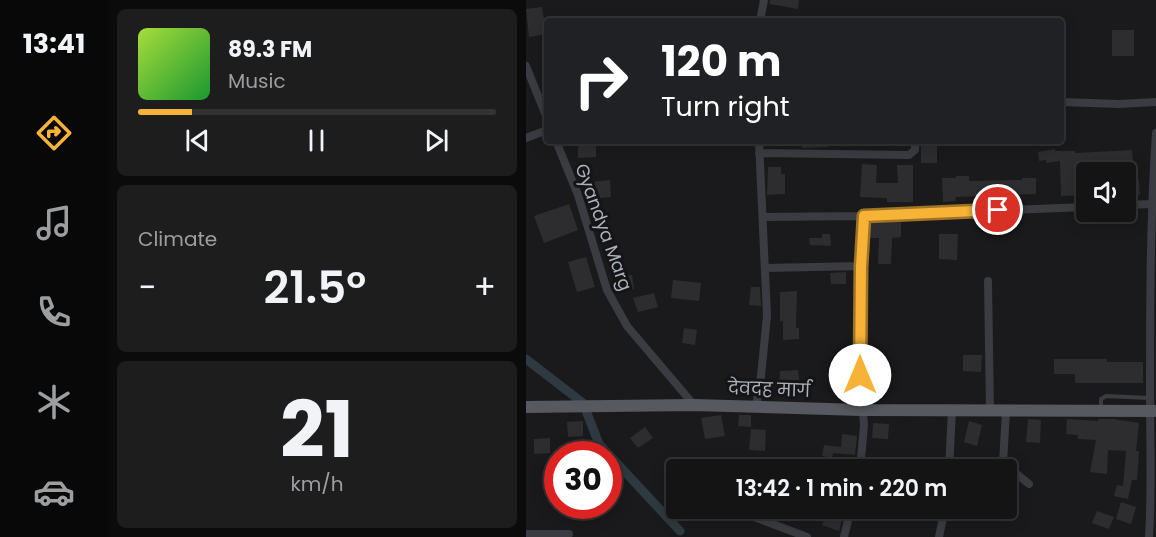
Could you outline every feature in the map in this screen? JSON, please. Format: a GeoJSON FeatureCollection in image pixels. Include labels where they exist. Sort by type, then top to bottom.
{"type":"FeatureCollection","features":[{"type":"Feature","properties":{"kind":"main road","name":"देवदह मार्ग"},"geometry":{"type":"LineString","coordinates":[[526,407],[694,405],[1006,411],[1152,406]]}},
{"type":"Feature","properties":{"kind":"street"},"geometry":{"type":"LineString","coordinates":[[761,18],[764,0]]}},
{"type":"Feature","properties":{"kind":"street"},"geometry":{"type":"LineString","coordinates":[[526,66],[544,111]]}},
{"type":"Feature","properties":{"kind":"street"},"geometry":{"type":"LineString","coordinates":[[1064,102],[1119,104],[1156,102]]}},
{"type":"Feature","properties":{"kind":"street"},"geometry":{"type":"LineString","coordinates":[[526,138],[544,131]]}},
{"type":"Feature","properties":{"kind":"street"},"geometry":{"type":"LineString","coordinates":[[1149,537],[1152,450],[1151,204],[1156,133]]}},
{"type":"Feature","properties":{"kind":"street","name":"Gyandya Marg"},"geometry":{"type":"LineString","coordinates":[[557,144],[578,195],[607,290],[627,326],[694,405]]}},
{"type":"Feature","properties":{"kind":"street"},"geometry":{"type":"LineString","coordinates":[[756,407],[762,376],[767,316],[759,144]]}},
{"type":"Feature","properties":{"kind":"street"},"geometry":{"type":"LineString","coordinates":[[759,153],[909,155],[915,150],[916,144]]}},
{"type":"Feature","properties":{"kind":"street"},"geometry":{"type":"LineString","coordinates":[[1136,205],[1151,204]]}},
{"type":"Feature","properties":{"kind":"street"},"geometry":{"type":"LineString","coordinates":[[763,217],[864,216],[1076,207]]}},
{"type":"Feature","properties":{"kind":"street"},"geometry":{"type":"LineString","coordinates":[[862,459],[864,442],[861,410],[861,267],[864,216]]}},
{"type":"Feature","properties":{"kind":"street"},"geometry":{"type":"LineString","coordinates":[[766,268],[861,267]]}},
{"type":"Feature","properties":{"kind":"street"},"geometry":{"type":"LineString","coordinates":[[988,281],[990,411]]}},
{"type":"Feature","properties":{"kind":"street"},"geometry":{"type":"LineString","coordinates":[[950,459],[952,410]]}},
{"type":"Feature","properties":{"kind":"street"},"geometry":{"type":"LineString","coordinates":[[1006,411],[1003,463],[1029,484]]}},
{"type":"Feature","properties":{"kind":"street"},"geometry":{"type":"LineString","coordinates":[[760,519],[807,537]]}},
{"type":"Feature","properties":{"kind":"street"},"geometry":{"type":"LineString","coordinates":[[844,537],[848,519]]}},
{"type":"Feature","properties":{"kind":"street"},"geometry":{"type":"LineString","coordinates":[[939,537],[943,519]]}},
{"type":"Feature","properties":{"kind":"street"},"geometry":{"type":"LineString","coordinates":[[526,534],[569,534]]}},
{"type":"Feature","properties":{"kind":"building"},"geometry":{"type":"Polygon","coordinates":[[[770,0],[799,0],[798,9],[770,4],[770,0]]]}},
{"type":"Feature","properties":{"kind":"building"},"geometry":{"type":"Polygon","coordinates":[[[542,7],[544,34],[529,37],[526,9],[542,7]]]}},
{"type":"Feature","properties":{"kind":"building"},"geometry":{"type":"Polygon","coordinates":[[[1112,30],[1134,30],[1134,56],[1112,56],[1112,30]]]}},
{"type":"Feature","properties":{"kind":"building"},"geometry":{"type":"Polygon","coordinates":[[[578,144],[596,144],[596,157],[578,158],[578,144]]]}},
{"type":"Feature","properties":{"kind":"building"},"geometry":{"type":"Polygon","coordinates":[[[801,144],[828,144],[828,147],[802,148],[801,144]]]}},
{"type":"Feature","properties":{"kind":"building"},"geometry":{"type":"Polygon","coordinates":[[[921,145],[937,145],[937,163],[921,163],[921,145]]]}},
{"type":"Feature","properties":{"kind":"building"},"geometry":{"type":"Polygon","coordinates":[[[1055,149],[1055,151],[1075,151],[1075,153],[1132,150],[1133,162],[1076,162],[1076,195],[1061,196],[1060,161],[1046,163],[1046,160],[1039,161],[1038,152],[1055,149]]]}},
{"type":"Feature","properties":{"kind":"building"},"geometry":{"type":"Polygon","coordinates":[[[862,164],[877,165],[876,183],[898,183],[897,165],[913,165],[913,202],[887,202],[887,198],[860,197],[862,164]]]}},
{"type":"Feature","properties":{"kind":"building"},"geometry":{"type":"Polygon","coordinates":[[[768,167],[781,167],[781,174],[785,174],[785,194],[767,195],[768,167]]]}},
{"type":"Feature","properties":{"kind":"building"},"geometry":{"type":"Polygon","coordinates":[[[956,176],[969,176],[969,181],[1036,178],[1036,194],[955,197],[956,201],[943,202],[942,178],[956,178],[956,176]]]}},
{"type":"Feature","properties":{"kind":"building"},"geometry":{"type":"Polygon","coordinates":[[[610,180],[611,197],[593,199],[592,182],[610,180]]]}},
{"type":"Feature","properties":{"kind":"building"},"geometry":{"type":"Polygon","coordinates":[[[1136,180],[1139,180],[1140,195],[1136,195],[1136,180]]]}},
{"type":"Feature","properties":{"kind":"building"},"geometry":{"type":"Polygon","coordinates":[[[569,204],[578,230],[544,243],[534,216],[569,204]]]}},
{"type":"Feature","properties":{"kind":"building"},"geometry":{"type":"Polygon","coordinates":[[[901,221],[901,237],[892,238],[891,264],[878,264],[879,238],[869,238],[870,222],[901,221]]]}},
{"type":"Feature","properties":{"kind":"building"},"geometry":{"type":"Polygon","coordinates":[[[822,234],[830,234],[831,246],[810,245],[809,238],[822,238],[822,234]]]}},
{"type":"Feature","properties":{"kind":"building"},"geometry":{"type":"Polygon","coordinates":[[[939,234],[958,234],[957,260],[939,259],[939,234]]]}},
{"type":"Feature","properties":{"kind":"building"},"geometry":{"type":"Polygon","coordinates":[[[586,257],[595,287],[577,292],[568,262],[586,257]]]}},
{"type":"Feature","properties":{"kind":"building"},"geometry":{"type":"Polygon","coordinates":[[[846,272],[846,284],[831,284],[830,273],[846,272]]]}},
{"type":"Feature","properties":{"kind":"building"},"geometry":{"type":"Polygon","coordinates":[[[615,275],[632,275],[634,289],[616,289],[615,275]]]}},
{"type":"Feature","properties":{"kind":"building"},"geometry":{"type":"Polygon","coordinates":[[[673,280],[701,283],[699,301],[671,298],[673,280]]]}},
{"type":"Feature","properties":{"kind":"building"},"geometry":{"type":"Polygon","coordinates":[[[751,287],[760,287],[761,306],[749,305],[751,287]]]}},
{"type":"Feature","properties":{"kind":"building"},"geometry":{"type":"Polygon","coordinates":[[[797,291],[796,328],[799,328],[799,339],[783,340],[783,321],[780,321],[780,292],[797,291]]]}},
{"type":"Feature","properties":{"kind":"building"},"geometry":{"type":"Polygon","coordinates":[[[654,293],[658,307],[638,312],[633,298],[654,293]]]}},
{"type":"Feature","properties":{"kind":"building"},"geometry":{"type":"Polygon","coordinates":[[[684,328],[697,330],[695,345],[682,343],[684,328]]]}},
{"type":"Feature","properties":{"kind":"building"},"geometry":{"type":"Polygon","coordinates":[[[963,355],[982,355],[981,372],[963,371],[963,355]]]}},
{"type":"Feature","properties":{"kind":"building"},"geometry":{"type":"Polygon","coordinates":[[[1054,359],[1143,362],[1143,383],[1075,383],[1075,374],[1054,374],[1054,359]]]}},
{"type":"Feature","properties":{"kind":"building"},"geometry":{"type":"Polygon","coordinates":[[[798,370],[800,386],[779,386],[780,371],[798,370]]]}},
{"type":"Feature","properties":{"kind":"building"},"geometry":{"type":"Polygon","coordinates":[[[832,373],[844,373],[844,387],[832,387],[832,373]]]}},
{"type":"Feature","properties":{"kind":"building"},"geometry":{"type":"Polygon","coordinates":[[[721,415],[725,436],[705,439],[701,418],[721,415]]]}},
{"type":"Feature","properties":{"kind":"building"},"geometry":{"type":"Polygon","coordinates":[[[739,415],[751,415],[751,427],[738,426],[739,415]]]}},
{"type":"Feature","properties":{"kind":"building"},"geometry":{"type":"Polygon","coordinates":[[[1028,419],[1041,420],[1040,443],[1026,442],[1028,419]]]}},
{"type":"Feature","properties":{"kind":"building"},"geometry":{"type":"Polygon","coordinates":[[[1067,419],[1098,421],[1098,419],[1114,419],[1139,423],[1136,451],[1139,451],[1137,480],[1132,480],[1128,499],[1114,496],[1117,485],[1123,486],[1126,451],[1108,450],[1107,474],[1090,472],[1096,440],[1078,439],[1078,435],[1066,434],[1067,419]]]}},
{"type":"Feature","properties":{"kind":"building"},"geometry":{"type":"Polygon","coordinates":[[[583,421],[583,436],[568,437],[567,422],[583,421]]]}},
{"type":"Feature","properties":{"kind":"building"},"geometry":{"type":"Polygon","coordinates":[[[969,421],[982,425],[977,446],[964,442],[969,421]]]}},
{"type":"Feature","properties":{"kind":"building"},"geometry":{"type":"Polygon","coordinates":[[[873,423],[889,424],[888,439],[872,438],[873,423]]]}},
{"type":"Feature","properties":{"kind":"building"},"geometry":{"type":"Polygon","coordinates":[[[645,427],[653,438],[638,448],[630,438],[645,427]]]}},
{"type":"Feature","properties":{"kind":"building"},"geometry":{"type":"Polygon","coordinates":[[[751,429],[766,430],[765,451],[749,450],[751,429]]]}},
{"type":"Feature","properties":{"kind":"building"},"geometry":{"type":"Polygon","coordinates":[[[842,434],[857,436],[855,455],[833,453],[832,458],[822,456],[824,445],[841,447],[842,434]]]}},
{"type":"Feature","properties":{"kind":"building"},"geometry":{"type":"Polygon","coordinates":[[[550,438],[550,441],[544,441],[544,453],[534,454],[534,439],[550,438]]]}},
{"type":"Feature","properties":{"kind":"building"},"geometry":{"type":"Polygon","coordinates":[[[1121,502],[1136,507],[1131,524],[1116,519],[1121,502]]]}},
{"type":"Feature","properties":{"kind":"building"},"geometry":{"type":"Polygon","coordinates":[[[1097,511],[1114,517],[1109,529],[1092,523],[1097,511]]]}},
{"type":"Feature","properties":{"kind":"building"},"geometry":{"type":"Polygon","coordinates":[[[824,519],[842,520],[839,531],[822,525],[824,519]]]}},
{"type":"Feature","properties":{"kind":"waterway"},"geometry":{"type":"LineString","coordinates":[[526,359],[583,403],[599,444],[680,531]]}},
{"type":"Feature","properties":{"kind":"route"},"geometry":{"type":"LineString","coordinates":[[860,375],[864,216],[998,210]]}}]}
